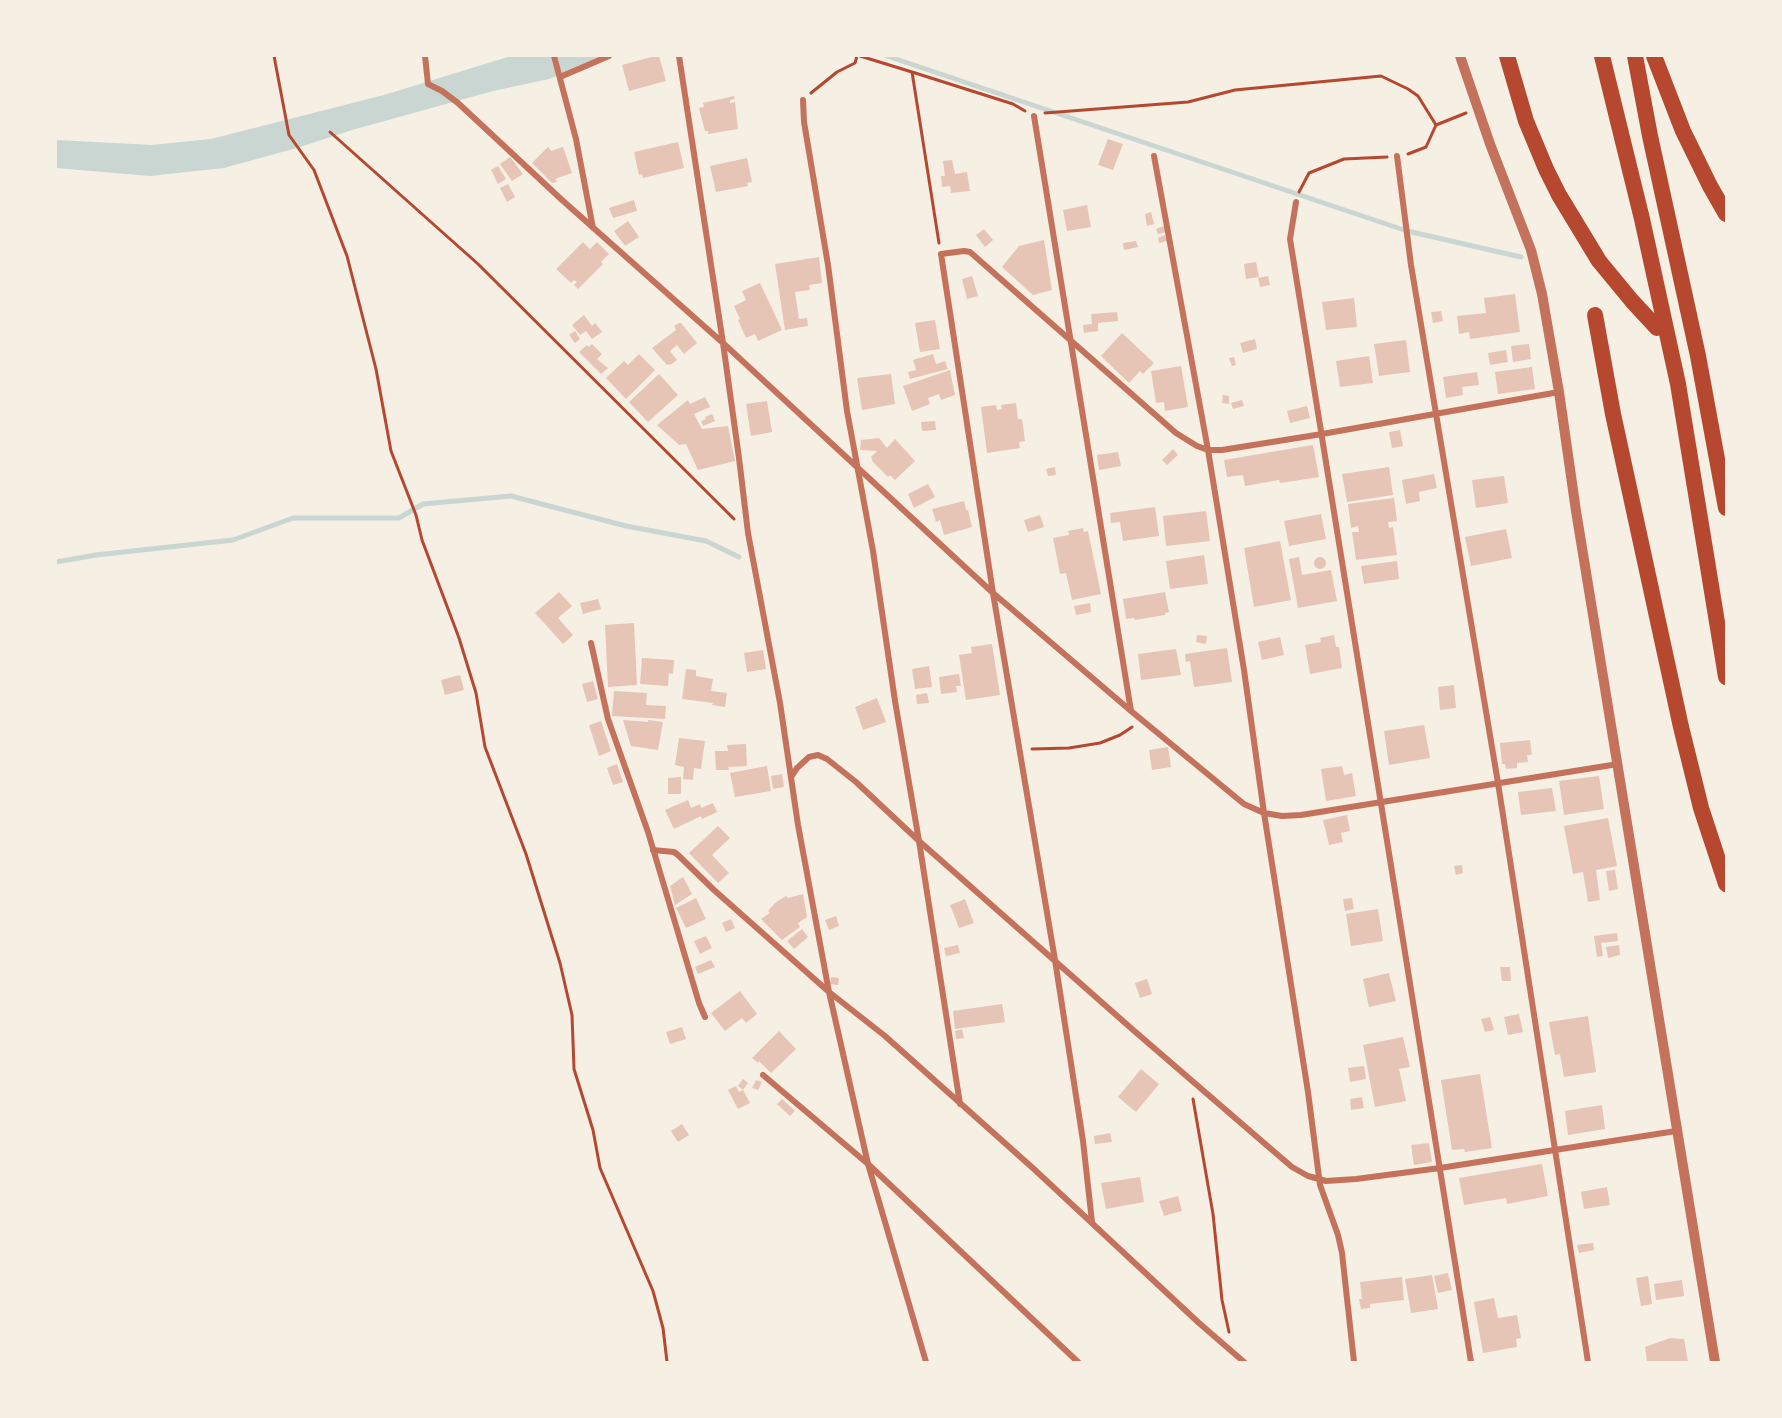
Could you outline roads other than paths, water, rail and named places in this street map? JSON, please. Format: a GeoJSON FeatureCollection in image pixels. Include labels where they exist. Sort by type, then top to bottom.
{"type":"FeatureCollection","features":[{"type":"Feature","properties":{"kind":"highway"},"geometry":{"type":"LineString","coordinates":[[1507,56],[1530,130],[1559,195],[1599,261],[1657,328]]}},
{"type":"Feature","properties":{"kind":"highway"},"geometry":{"type":"LineString","coordinates":[[1602,56],[1647,241],[1678,384],[1726,677]]}},
{"type":"Feature","properties":{"kind":"highway"},"geometry":{"type":"LineString","coordinates":[[1635,56],[1648,127],[1698,356],[1726,508]]}},
{"type":"Feature","properties":{"kind":"highway"},"geometry":{"type":"LineString","coordinates":[[1654,56],[1683,131],[1726,214]]}},
{"type":"Feature","properties":{"kind":"highway"},"geometry":{"type":"LineString","coordinates":[[1595,315],[1613,414],[1681,728],[1701,808],[1726,884]]}},
{"type":"Feature","properties":{"kind":"street"},"geometry":{"type":"LineString","coordinates":[[425,56],[428,84],[458,102],[993,593],[1244,804],[1264,813],[1282,816],[1301,815],[1618,764]]}},
{"type":"Feature","properties":{"kind":"street"},"geometry":{"type":"LineString","coordinates":[[554,56],[576,139],[594,229]]}},
{"type":"Feature","properties":{"kind":"street"},"geometry":{"type":"LineString","coordinates":[[560,77],[609,56]]}},
{"type":"Feature","properties":{"kind":"street"},"geometry":{"type":"LineString","coordinates":[[679,56],[723,343],[748,533],[780,703],[829,992],[867,1164],[926,1362]]}},
{"type":"Feature","properties":{"kind":"street"},"geometry":{"type":"LineString","coordinates":[[1460,56],[1531,250],[1548,323],[1576,511],[1714,1362]]}},
{"type":"Feature","properties":{"kind":"street"},"geometry":{"type":"LineString","coordinates":[[803,100],[804,122],[828,265],[847,411],[873,551],[960,1104]]}},
{"type":"Feature","properties":{"kind":"street"},"geometry":{"type":"LineString","coordinates":[[1034,116],[1131,711]]}},
{"type":"Feature","properties":{"kind":"street"},"geometry":{"type":"LineString","coordinates":[[1154,156],[1208,450],[1244,670],[1320,1180],[1340,1243],[1354,1362]]}},
{"type":"Feature","properties":{"kind":"street"},"geometry":{"type":"LineString","coordinates":[[1397,156],[1411,265],[1498,783],[1588,1362]]}},
{"type":"Feature","properties":{"kind":"street"},"geometry":{"type":"LineString","coordinates":[[1296,202],[1290,239],[1471,1362]]}},
{"type":"Feature","properties":{"kind":"street"},"geometry":{"type":"LineString","coordinates":[[1092,1222],[1083,1141],[1055,960],[993,593],[941,254],[970,252],[1176,433],[1208,450],[1222,450],[1322,434],[1559,392]]}},
{"type":"Feature","properties":{"kind":"street"},"geometry":{"type":"LineString","coordinates":[[591,643],[608,719],[653,850],[705,1017]]}},
{"type":"Feature","properties":{"kind":"street"},"geometry":{"type":"LineString","coordinates":[[791,777],[805,760],[814,755],[823,756],[856,782],[919,841],[1292,1167],[1308,1176],[1320,1180],[1339,1180],[1440,1168],[1676,1131]]}},
{"type":"Feature","properties":{"kind":"street"},"geometry":{"type":"LineString","coordinates":[[653,850],[674,852],[678,855],[829,992],[885,1036],[1244,1362]]}},
{"type":"Feature","properties":{"kind":"street"},"geometry":{"type":"LineString","coordinates":[[763,1075],[867,1164],[1078,1362]]}},
{"type":"Feature","properties":{"kind":"waterway"},"geometry":{"type":"LineString","coordinates":[[887,56],[1407,231],[1521,257]]}},
{"type":"Feature","properties":{"kind":"waterway"},"geometry":{"type":"LineString","coordinates":[[56,562],[96,555],[233,540],[293,518],[399,518],[423,504],[511,496],[626,526],[706,541],[739,557]]}}]}
